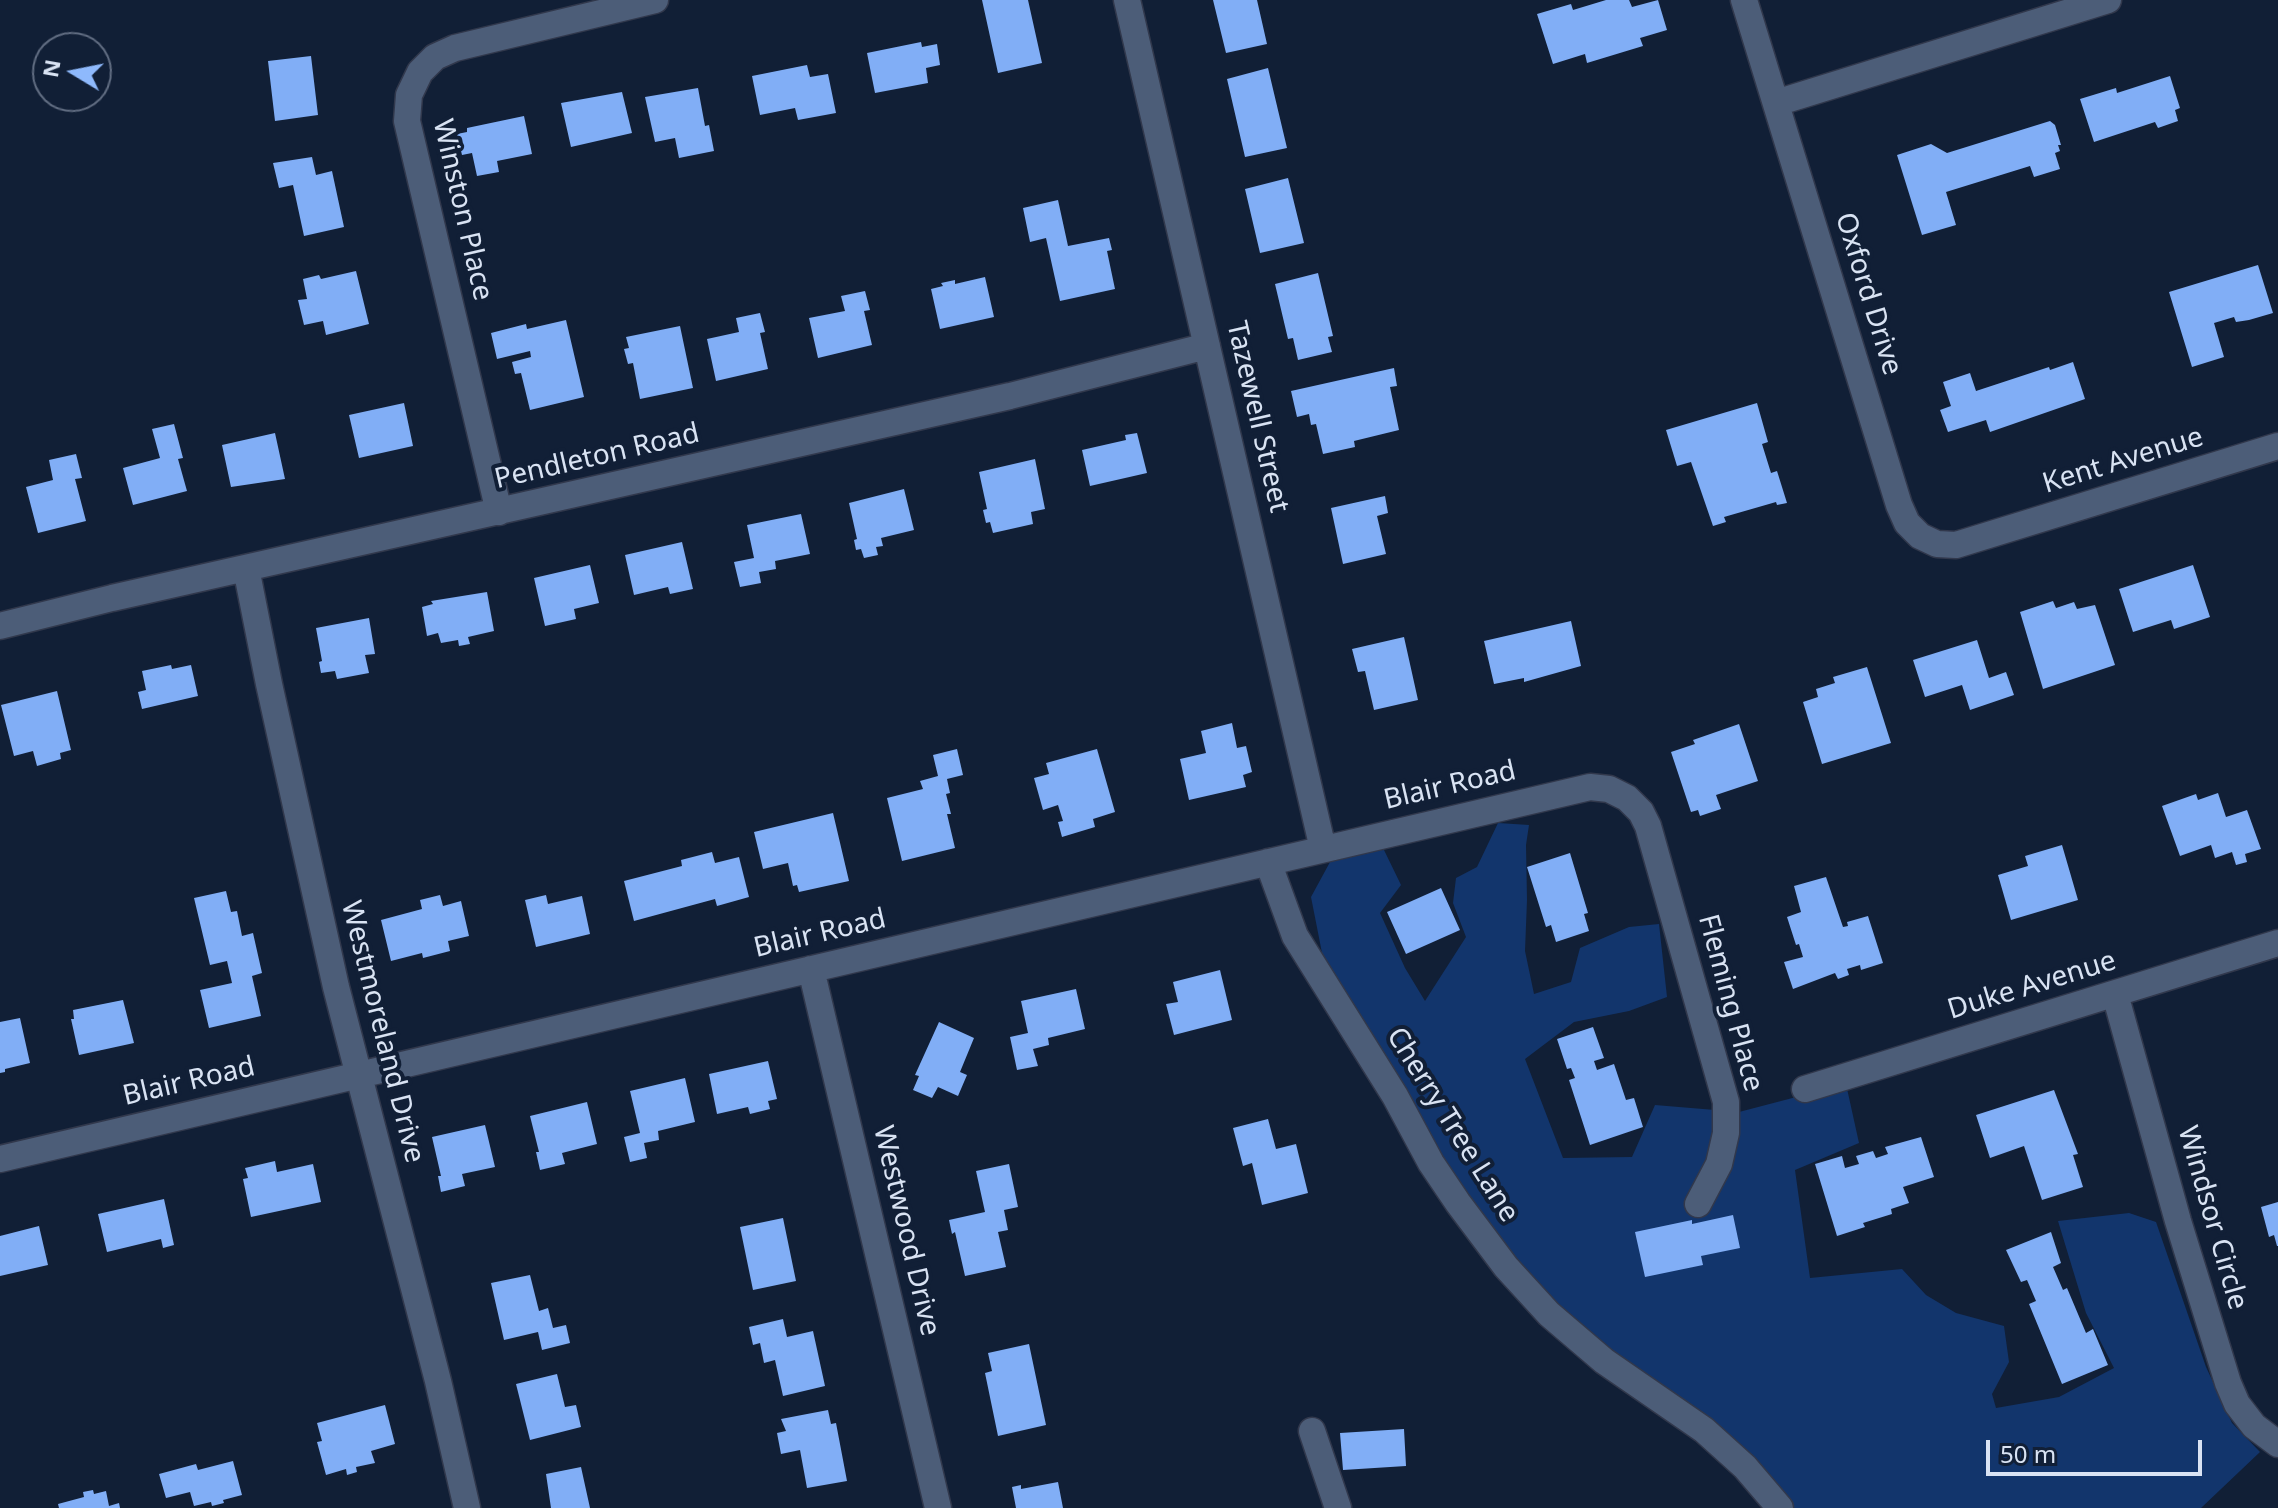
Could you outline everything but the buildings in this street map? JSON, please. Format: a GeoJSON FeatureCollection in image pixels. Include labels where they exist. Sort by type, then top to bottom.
{"type":"FeatureCollection","features":[{"type":"Feature","properties":{"kind":"street","name":"Winston Place"},"geometry":{"type":"LineString","coordinates":[[499,512],[407,121],[409,95],[420,72],[435,57],[455,48],[655,0]]}},
{"type":"Feature","properties":{"kind":"street","name":"Tazewell Street"},"geometry":{"type":"LineString","coordinates":[[1127,0],[1323,849]]}},
{"type":"Feature","properties":{"kind":"street","name":"Oxford Drive"},"geometry":{"type":"LineString","coordinates":[[1744,0],[1907,523],[1920,536],[1937,544],[1956,545],[1986,537]]}},
{"type":"Feature","properties":{"kind":"street"},"geometry":{"type":"LineString","coordinates":[[1776,103],[2108,0]]}},
{"type":"Feature","properties":{"kind":"street","name":"Pendleton Road"},"geometry":{"type":"LineString","coordinates":[[0,626],[1010,396],[1207,346]]}},
{"type":"Feature","properties":{"kind":"street","name":"Kent Avenue"},"geometry":{"type":"LineString","coordinates":[[1986,537],[2278,446]]}},
{"type":"Feature","properties":{"kind":"street","name":"Westmoreland Drive"},"geometry":{"type":"LineString","coordinates":[[246,568],[292,790],[359,1075],[438,1381],[467,1508]]}},
{"type":"Feature","properties":{"kind":"street","name":"Blair Road"},"geometry":{"type":"LineString","coordinates":[[0,1159],[1590,787],[1609,789],[1627,798],[1644,818]]}},
{"type":"Feature","properties":{"kind":"street","name":"Fleming Place"},"geometry":{"type":"LineString","coordinates":[[1644,818],[1726,1102],[1726,1133],[1719,1164],[1698,1204]]}},
{"type":"Feature","properties":{"kind":"street","name":"Cherry Tree Lane"},"geometry":{"type":"LineString","coordinates":[[1268,862],[1295,936],[1395,1096],[1431,1163],[1506,1267],[1549,1314],[1604,1361],[1704,1430],[1745,1467],[1780,1508]]}},
{"type":"Feature","properties":{"kind":"street","name":"Duke Avenue"},"geometry":{"type":"LineString","coordinates":[[1805,1089],[2278,943]]}},
{"type":"Feature","properties":{"kind":"street","name":"Westwood Drive"},"geometry":{"type":"LineString","coordinates":[[811,969],[938,1508]]}},
{"type":"Feature","properties":{"kind":"street","name":"Windsor Circle"},"geometry":{"type":"LineString","coordinates":[[2115,994],[2178,1221],[2228,1383],[2237,1404],[2254,1426],[2278,1444]]}},
{"type":"Feature","properties":{"kind":"street"},"geometry":{"type":"LineString","coordinates":[[1312,1431],[1338,1508]]}},
{"type":"Feature","properties":{"kind":"shaded area"},"geometry":{"type":"Polygon","coordinates":[[[1498,823],[1529,825],[1525,951],[1534,994],[1571,982],[1580,948],[1629,927],[1659,924],[1667,997],[1629,1011],[1574,1022],[1525,1059],[1563,1158],[1632,1157],[1655,1105],[1739,1112],[1846,1084],[1859,1143],[1795,1170],[1810,1278],[1902,1269],[1926,1295],[1956,1313],[2004,1326],[2009,1362],[1992,1394],[1996,1408],[2059,1397],[2114,1368],[2086,1313],[2058,1221],[2129,1213],[2156,1222],[2206,1367],[2232,1423],[2260,1452],[2201,1508],[1787,1508],[1553,1310],[1426,1144],[1323,958],[1311,897],[1336,851],[1384,850],[1401,885],[1380,913],[1405,968],[1425,1001],[1466,937],[1453,903],[1456,878],[1477,867],[1498,823]]]}}]}
